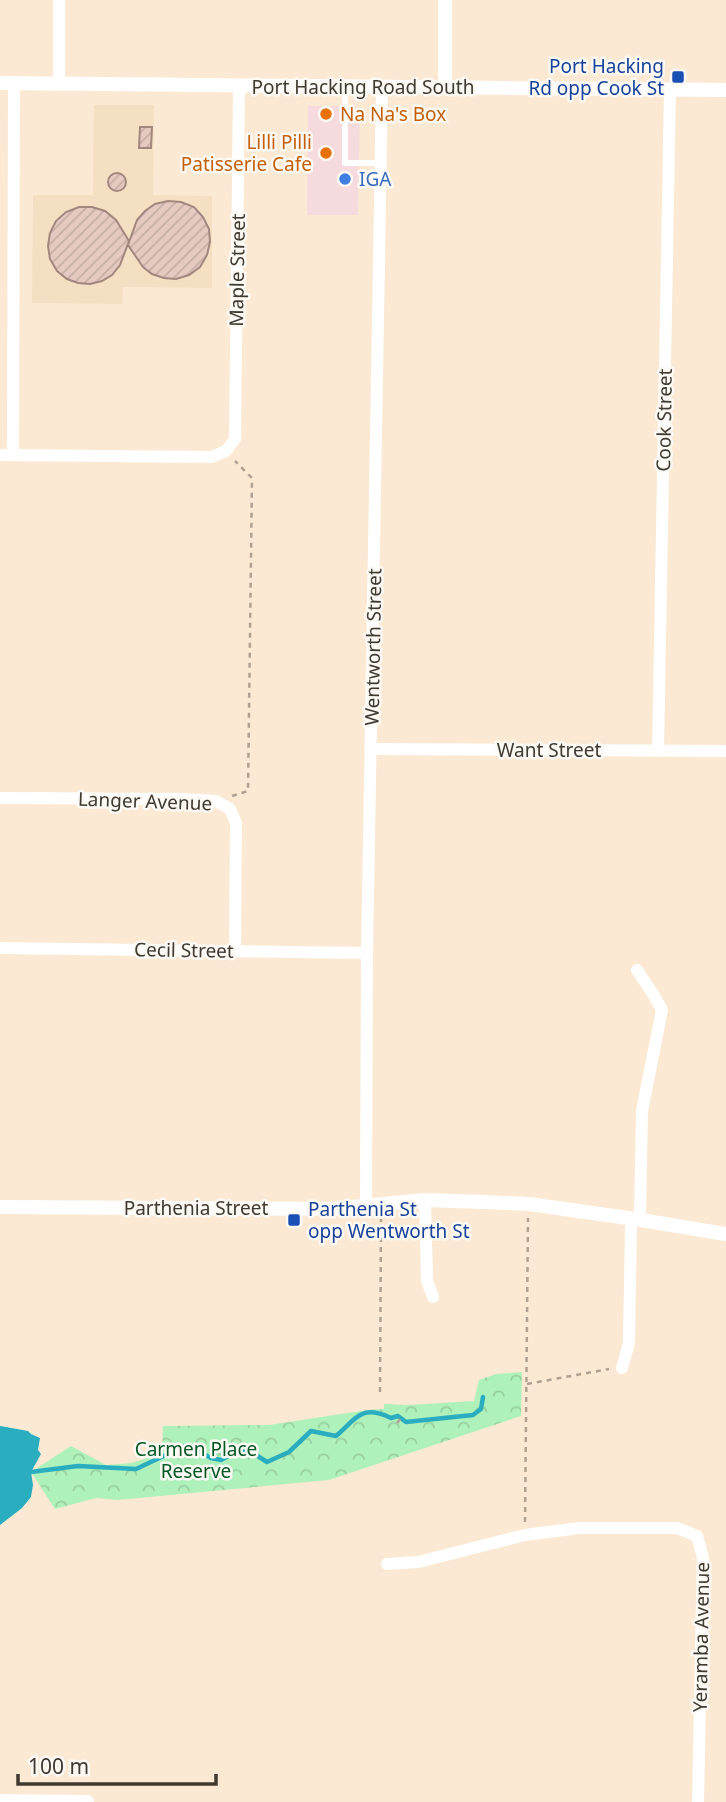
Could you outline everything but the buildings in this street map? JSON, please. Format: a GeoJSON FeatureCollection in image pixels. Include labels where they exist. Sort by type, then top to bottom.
{"type":"FeatureCollection","features":[{"type":"Feature","properties":{"kind":"street"},"geometry":{"type":"LineString","coordinates":[[59,0],[59,84]]}},
{"type":"Feature","properties":{"kind":"street"},"geometry":{"type":"LineString","coordinates":[[445,0],[446,88]]}},
{"type":"Feature","properties":{"kind":"street"},"geometry":{"type":"LineString","coordinates":[[7,83],[7,455],[212,457],[226,451]]}},
{"type":"Feature","properties":{"kind":"street","name":"Port Hacking Road South"},"geometry":{"type":"LineString","coordinates":[[7,83],[726,90]]}},
{"type":"Feature","properties":{"kind":"street","name":"Maple Street"},"geometry":{"type":"LineString","coordinates":[[226,451],[235,439],[239,87]]}},
{"type":"Feature","properties":{"kind":"street","name":"Wentworth Street"},"geometry":{"type":"LineString","coordinates":[[374,1206],[367,953],[382,87]]}},
{"type":"Feature","properties":{"kind":"street","name":"Cook Street"},"geometry":{"type":"LineString","coordinates":[[658,751],[670,90]]}},
{"type":"Feature","properties":{"kind":"street","name":"Want Street"},"geometry":{"type":"LineString","coordinates":[[372,749],[726,751]]}},
{"type":"Feature","properties":{"kind":"street","name":"Langer Avenue"},"geometry":{"type":"LineString","coordinates":[[0,798],[183,799],[216,801],[230,809],[236,823],[235,951]]}},
{"type":"Feature","properties":{"kind":"street","name":"Cecil Street"},"geometry":{"type":"LineString","coordinates":[[0,948],[367,953]]}},
{"type":"Feature","properties":{"kind":"street"},"geometry":{"type":"LineString","coordinates":[[622,1368],[629,1343],[631,1226],[640,1213],[642,1111],[662,1010],[637,970]]}},
{"type":"Feature","properties":{"kind":"street"},"geometry":{"type":"LineString","coordinates":[[425,1200],[426,1281],[433,1297]]}},
{"type":"Feature","properties":{"kind":"street","name":"Parthenia Street"},"geometry":{"type":"LineString","coordinates":[[0,1207],[332,1209],[425,1200],[529,1204],[726,1234]]}},
{"type":"Feature","properties":{"kind":"street","name":"Yeramba Avenue"},"geometry":{"type":"LineString","coordinates":[[387,1564],[418,1562],[525,1535],[579,1528],[677,1528],[696,1536],[703,1558],[698,1802]]}},
{"type":"Feature","properties":{"kind":"street"},"geometry":{"type":"LineString","coordinates":[[0,1801],[87,1802]]}},
{"type":"Feature","properties":{"kind":"lane"},"geometry":{"type":"LineString","coordinates":[[345,86],[345,163],[381,163]]}},
{"type":"Feature","properties":{"kind":"path"},"geometry":{"type":"LineString","coordinates":[[216,801],[248,791],[252,478],[226,451]]}},
{"type":"Feature","properties":{"kind":"path"},"geometry":{"type":"LineString","coordinates":[[525,1535],[529,1204]]}},
{"type":"Feature","properties":{"kind":"path"},"geometry":{"type":"LineString","coordinates":[[374,1206],[380,1392]]}},
{"type":"Feature","properties":{"kind":"path"},"geometry":{"type":"LineString","coordinates":[[527,1384],[622,1368]]}},
{"type":"Feature","properties":{"kind":"path"},"geometry":{"type":"LineString","coordinates":[[397,1423],[403,1416]]}},
{"type":"Feature","properties":{"kind":"shaded area"},"geometry":{"type":"Polygon","coordinates":[[[94,105],[154,105],[153,195],[212,196],[212,288],[123,287],[122,304],[32,303],[33,195],[93,195],[94,105]]]}},
{"type":"Feature","properties":{"kind":"shaded area"},"geometry":{"type":"Polygon","coordinates":[[[308,106],[356,106],[360,111],[358,215],[307,215],[308,106]]]}},
{"type":"Feature","properties":{"kind":"green space","name":"Carmen Place Reserve"},"geometry":{"type":"Polygon","coordinates":[[[522,1372],[521,1416],[329,1480],[118,1500],[96,1498],[55,1509],[31,1472],[71,1446],[106,1465],[131,1463],[162,1454],[163,1426],[269,1425],[384,1409],[384,1404],[474,1401],[479,1380],[496,1374],[522,1372]]]}},
{"type":"Feature","properties":{"kind":"water"},"geometry":{"type":"Polygon","coordinates":[[[0,1426],[28,1431],[40,1438],[38,1450],[41,1454],[31,1472],[31,1497],[22,1508],[0,1525],[0,1426]]]}},
{"type":"Feature","properties":{"kind":"waterway"},"geometry":{"type":"LineString","coordinates":[[31,1472],[78,1466],[136,1469],[187,1445],[211,1458],[221,1460],[238,1451],[253,1453],[267,1462],[289,1452],[311,1431],[336,1436],[366,1413],[373,1412],[391,1418],[398,1416],[406,1422],[473,1415],[481,1409],[483,1397]]}},
{"type":"Feature","properties":{"kind":"place","name":"Port Hacking Rd opp Cook St"},"geometry":{"type":"Point","coordinates":[678,77]}},
{"type":"Feature","properties":{"kind":"place","name":"Na Na's Box"},"geometry":{"type":"Point","coordinates":[326,114]}},
{"type":"Feature","properties":{"kind":"place","name":"Lilli Pilli Patisserie Cafe"},"geometry":{"type":"Point","coordinates":[326,153]}},
{"type":"Feature","properties":{"kind":"place","name":"IGA"},"geometry":{"type":"Point","coordinates":[345,179]}},
{"type":"Feature","properties":{"kind":"place","name":"Parthenia St opp Wentworth St"},"geometry":{"type":"Point","coordinates":[294,1220]}}]}
